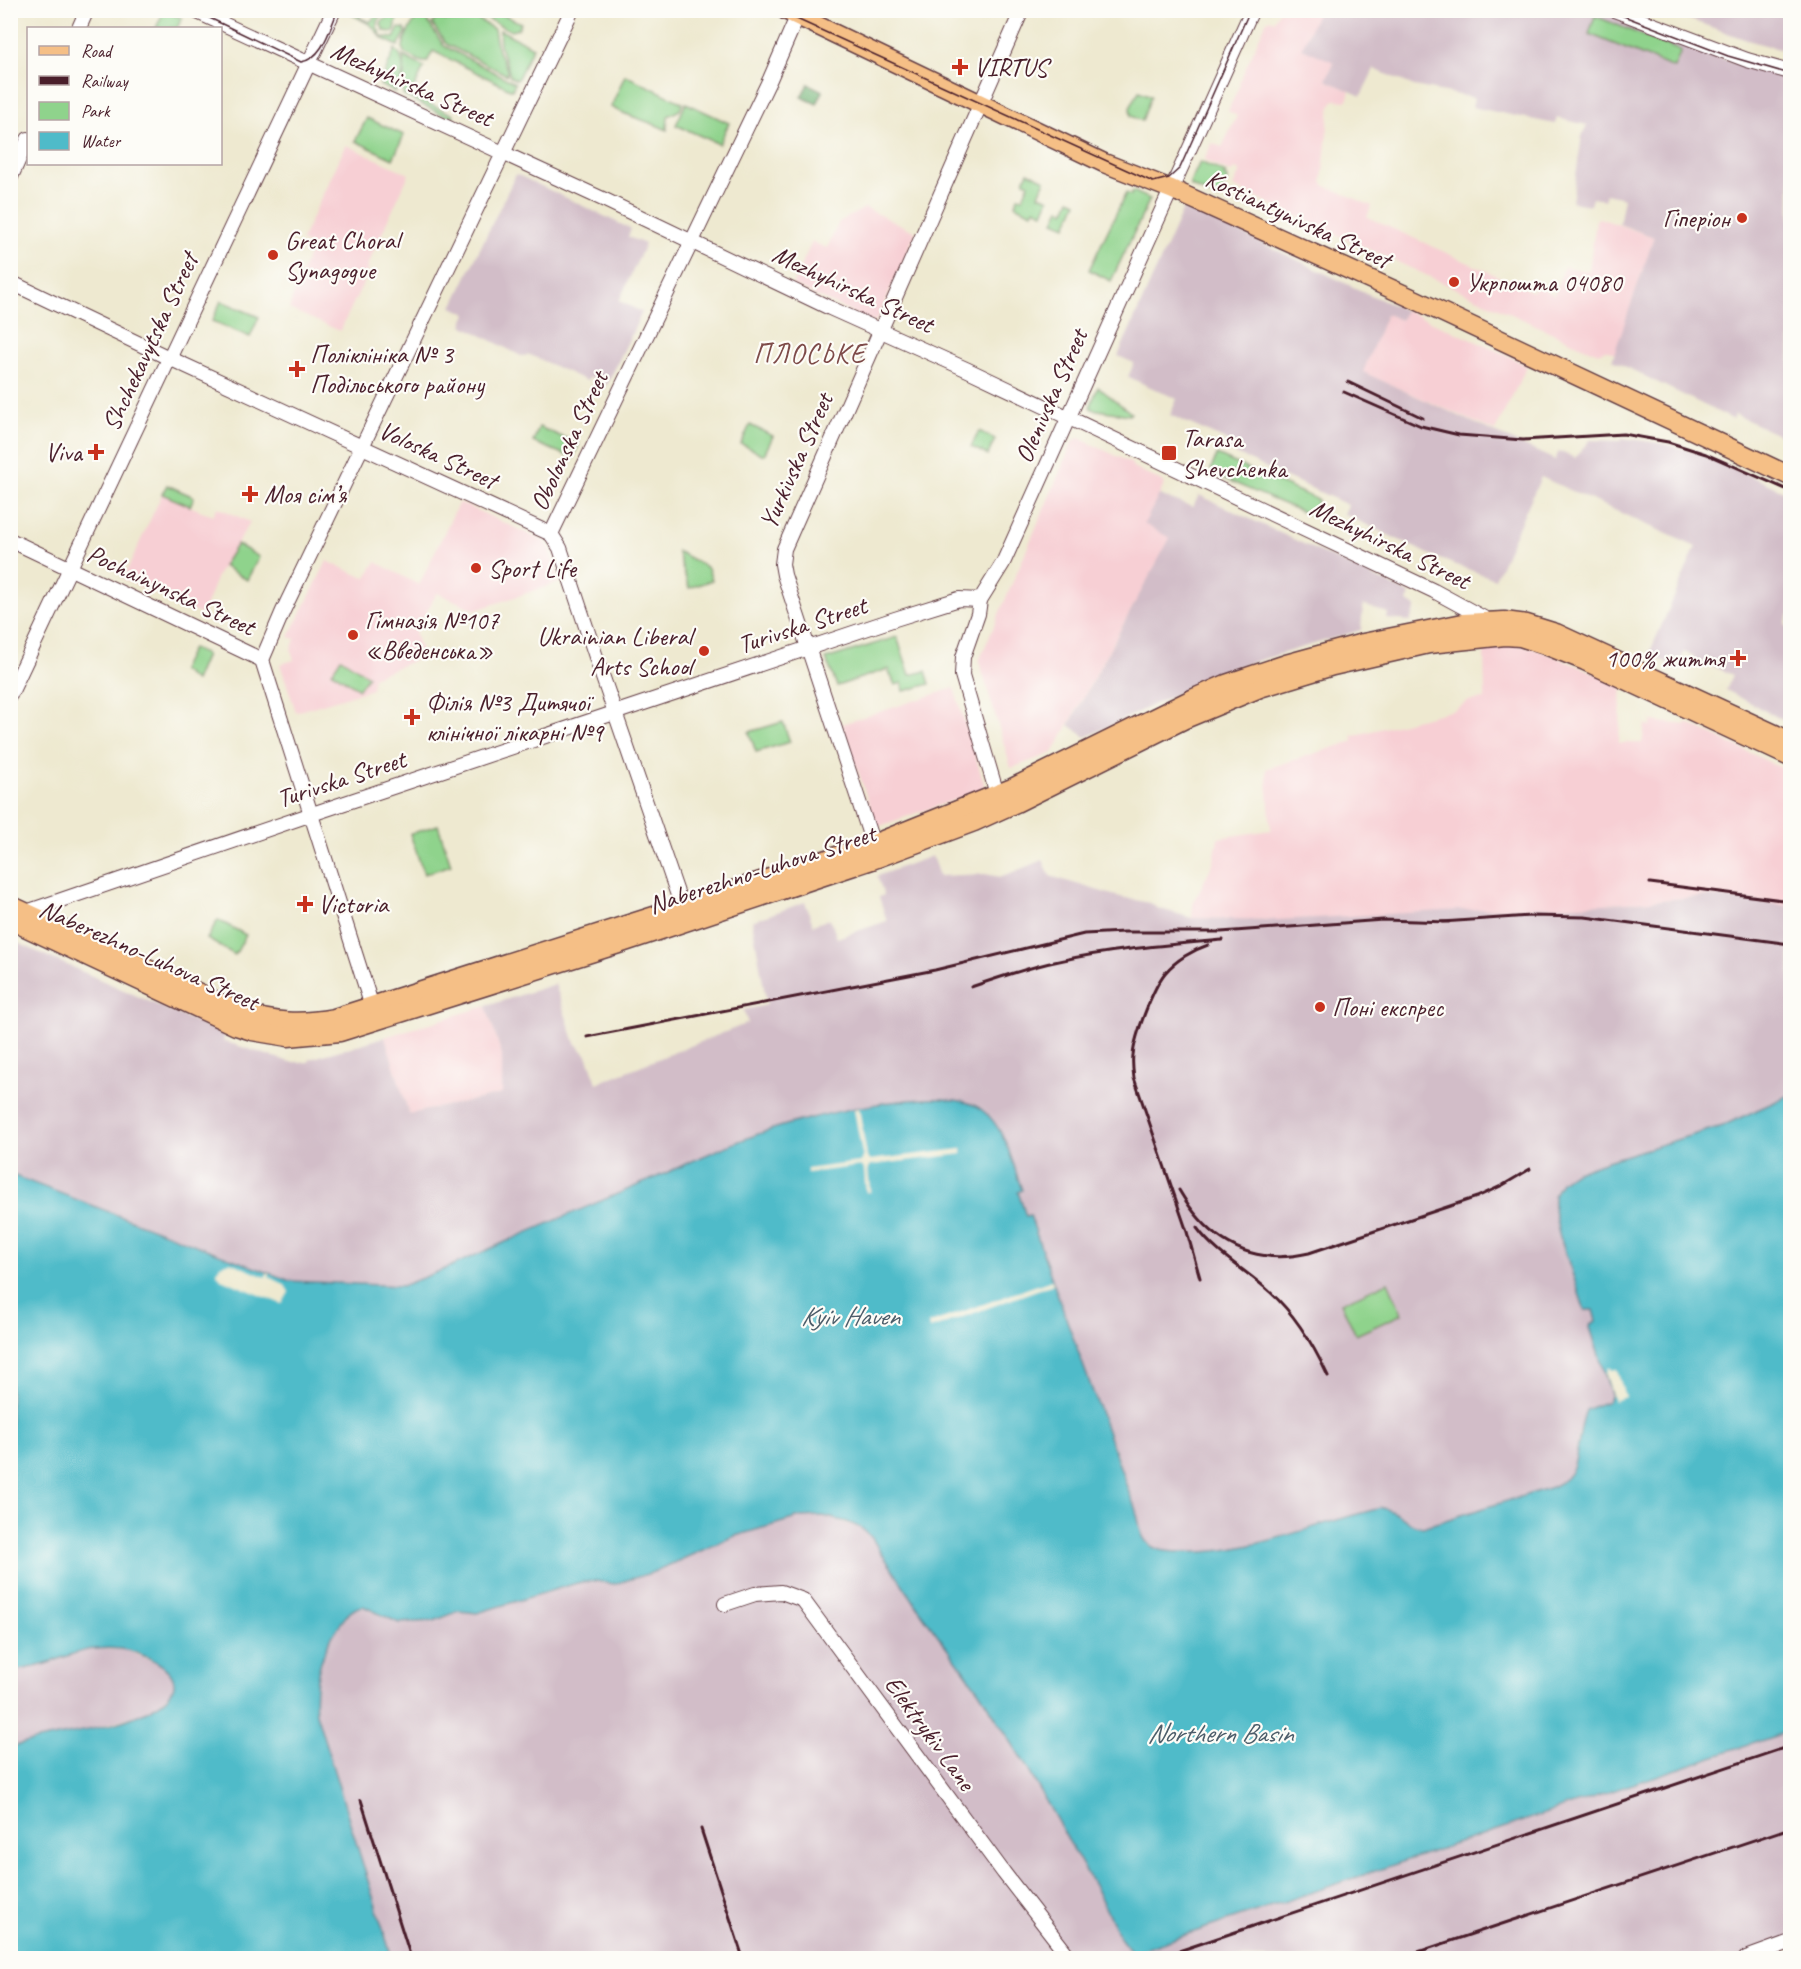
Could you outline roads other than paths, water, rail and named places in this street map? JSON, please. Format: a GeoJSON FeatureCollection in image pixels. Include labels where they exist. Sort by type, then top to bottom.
{"type":"FeatureCollection","features":[{"type":"Feature","properties":{"kind":"main road","name":"Kostiantynivska Street"},"geometry":{"type":"LineString","coordinates":[[794,12],[1104,163],[1171,189],[1416,300],[1791,476]]}},
{"type":"Feature","properties":{"kind":"main road","name":"Mezhyhirska Street"},"geometry":{"type":"LineString","coordinates":[[1489,621],[1527,624],[1556,633],[1791,741]]}},
{"type":"Feature","properties":{"kind":"main road","name":"Naberezhno-Luhova Street"},"geometry":{"type":"LineString","coordinates":[[375,1014],[682,907],[1000,802],[1064,764],[1194,698],[1254,675],[1376,640],[1435,627],[1489,621]]}},
{"type":"Feature","properties":{"kind":"main road","name":"Naberezhno-Luhova Street"},"geometry":{"type":"LineString","coordinates":[[16,915],[258,1018],[292,1023],[375,1014],[853,867],[1185,719],[1260,688],[1333,666],[1429,644],[1489,637],[1520,637]]}},
{"type":"Feature","properties":{"kind":"main road","name":"Mezhyhirska Street"},"geometry":{"type":"LineString","coordinates":[[1520,637],[1585,661],[1791,757]]}},
{"type":"Feature","properties":{"kind":"street"},"geometry":{"type":"LineString","coordinates":[[79,27],[87,10]]}},
{"type":"Feature","properties":{"kind":"street","name":"Mezhyhirska Street"},"geometry":{"type":"LineString","coordinates":[[193,10],[1068,417],[1434,591],[1520,637]]}},
{"type":"Feature","properties":{"kind":"street","name":"Shchekavytska Street"},"geometry":{"type":"LineString","coordinates":[[10,695],[334,10]]}},
{"type":"Feature","properties":{"kind":"street"},"geometry":{"type":"LineString","coordinates":[[262,660],[283,611],[572,10]]}},
{"type":"Feature","properties":{"kind":"street","name":"Yurkivska Street"},"geometry":{"type":"LineString","coordinates":[[873,844],[783,571],[784,549],[1022,10]]}},
{"type":"Feature","properties":{"kind":"street","name":"Olenivska Street"},"geometry":{"type":"LineString","coordinates":[[1000,802],[962,675],[963,657],[978,614],[980,600],[1003,563],[1252,10]]}},
{"type":"Feature","properties":{"kind":"street"},"geometry":{"type":"LineString","coordinates":[[1614,10],[1747,60],[1791,72]]}},
{"type":"Feature","properties":{"kind":"street","name":"Obolonska Street"},"geometry":{"type":"LineString","coordinates":[[682,907],[560,548],[551,534],[770,79],[794,12]]}},
{"type":"Feature","properties":{"kind":"street"},"geometry":{"type":"LineString","coordinates":[[10,179],[27,141]]}},
{"type":"Feature","properties":{"kind":"street","name":"Voloska Street"},"geometry":{"type":"LineString","coordinates":[[10,282],[551,534]]}},
{"type":"Feature","properties":{"kind":"street","name":"Pochainynska Street"},"geometry":{"type":"LineString","coordinates":[[10,540],[262,660],[375,1014]]}},
{"type":"Feature","properties":{"kind":"street","name":"Turivska Street"},"geometry":{"type":"LineString","coordinates":[[16,915],[615,712],[959,599],[980,600]]}},
{"type":"Feature","properties":{"kind":"street","name":"Elektrykiv Lane"},"geometry":{"type":"LineString","coordinates":[[725,1604],[755,1594],[781,1592],[803,1600],[1070,1959]]}},
{"type":"Feature","properties":{"kind":"street"},"geometry":{"type":"LineString","coordinates":[[1746,1959],[1791,1942]]}},
{"type":"Feature","properties":{"kind":"water","name":"Kyiv Haven"},"geometry":{"type":"Polygon","coordinates":[[[1790,1095],[1790,1731],[1132,1953],[1121,1939],[1096,1889],[1022,1759],[979,1691],[923,1615],[871,1537],[861,1528],[847,1522],[823,1516],[800,1517],[732,1537],[651,1573],[613,1584],[596,1581],[577,1583],[477,1613],[459,1611],[434,1621],[399,1623],[363,1606],[346,1616],[322,1657],[317,1679],[316,1713],[392,1958],[11,1958],[11,1747],[104,1726],[139,1715],[156,1706],[168,1696],[174,1687],[173,1679],[160,1664],[138,1653],[119,1649],[88,1650],[11,1672],[10,1174],[290,1281],[402,1286],[723,1147],[774,1129],[870,1105],[936,1099],[963,1102],[982,1110],[990,1117],[1003,1136],[1022,1190],[1018,1192],[1026,1216],[1030,1215],[1144,1538],[1151,1546],[1163,1551],[1209,1552],[1259,1543],[1382,1508],[1394,1512],[1412,1524],[1423,1527],[1552,1487],[1565,1479],[1572,1470],[1586,1410],[1608,1401],[1611,1394],[1590,1327],[1596,1321],[1593,1310],[1584,1308],[1559,1234],[1554,1210],[1554,1195],[1561,1182],[1574,1173],[1604,1162],[1722,1126],[1790,1095]]]}},
{"type":"Feature","properties":{"kind":"tram line"},"geometry":{"type":"LineString","coordinates":[[193,10],[301,62],[309,60],[325,42],[338,10]]}},
{"type":"Feature","properties":{"kind":"tram line"},"geometry":{"type":"LineString","coordinates":[[777,10],[1153,182],[1169,178],[1180,168],[1250,10]]}},
{"type":"Feature","properties":{"kind":"tram line"},"geometry":{"type":"LineString","coordinates":[[1608,10],[1728,56],[1790,74]]}},
{"type":"Feature","properties":{"kind":"railway"},"geometry":{"type":"LineString","coordinates":[[1348,382],[1423,418]]}},
{"type":"Feature","properties":{"kind":"railway"},"geometry":{"type":"LineString","coordinates":[[1344,392],[1421,426],[1459,435],[1523,440],[1623,434],[1668,442],[1706,454],[1790,491]]}},
{"type":"Feature","properties":{"kind":"railway"},"geometry":{"type":"LineString","coordinates":[[1650,883],[1790,901]]}},
{"type":"Feature","properties":{"kind":"railway"},"geometry":{"type":"LineString","coordinates":[[1442,922],[1530,916],[1585,917],[1790,944]]}},
{"type":"Feature","properties":{"kind":"railway"},"geometry":{"type":"LineString","coordinates":[[587,1037],[935,970],[1084,934],[1221,932],[1383,920],[1449,922]]}},
{"type":"Feature","properties":{"kind":"railway"},"geometry":{"type":"LineString","coordinates":[[971,987],[1048,963],[1100,953],[1223,940]]}},
{"type":"Feature","properties":{"kind":"railway"},"geometry":{"type":"LineString","coordinates":[[1200,1278],[1187,1232],[1134,1078],[1133,1061],[1134,1046],[1141,1024],[1160,980],[1179,960],[1208,945]]}},
{"type":"Feature","properties":{"kind":"railway"},"geometry":{"type":"LineString","coordinates":[[1179,1190],[1203,1223],[1232,1246],[1267,1256],[1287,1256],[1309,1253],[1477,1197],[1530,1169]]}},
{"type":"Feature","properties":{"kind":"railway"},"geometry":{"type":"LineString","coordinates":[[1197,1228],[1213,1246],[1261,1284],[1288,1310],[1317,1353],[1328,1376]]}},
{"type":"Feature","properties":{"kind":"railway"},"geometry":{"type":"LineString","coordinates":[[1158,1958],[1790,1746]]}},
{"type":"Feature","properties":{"kind":"railway"},"geometry":{"type":"LineString","coordinates":[[361,1800],[411,1958]]}},
{"type":"Feature","properties":{"kind":"railway"},"geometry":{"type":"LineString","coordinates":[[1400,1958],[1790,1828]]}},
{"type":"Feature","properties":{"kind":"railway"},"geometry":{"type":"LineString","coordinates":[[701,1829],[743,1958]]}},
{"type":"Feature","properties":{"kind":"place","name":"VIRTUS"},"geometry":{"type":"Point","coordinates":[960,67]}},
{"type":"Feature","properties":{"kind":"place","name":"Гіперіон"},"geometry":{"type":"Point","coordinates":[1742,218]}},
{"type":"Feature","properties":{"kind":"place","name":"Great Choral Synagogue"},"geometry":{"type":"Point","coordinates":[273,255]}},
{"type":"Feature","properties":{"kind":"place","name":"Укрпошта 04080"},"geometry":{"type":"Point","coordinates":[1454,282]}},
{"type":"Feature","properties":{"kind":"place","name":"Поліклініка № 3 Подільського району"},"geometry":{"type":"Point","coordinates":[297,369]}},
{"type":"Feature","properties":{"kind":"place","name":"Viva"},"geometry":{"type":"Point","coordinates":[96,452]}},
{"type":"Feature","properties":{"kind":"place","name":"Tarasa Shevchenka"},"geometry":{"type":"Point","coordinates":[1169,453]}},
{"type":"Feature","properties":{"kind":"place","name":"Моя сім’я"},"geometry":{"type":"Point","coordinates":[250,494]}},
{"type":"Feature","properties":{"kind":"place","name":"Sport Life"},"geometry":{"type":"Point","coordinates":[476,568]}},
{"type":"Feature","properties":{"kind":"place","name":"Гімназія №107 «Введенська»"},"geometry":{"type":"Point","coordinates":[353,635]}},
{"type":"Feature","properties":{"kind":"place","name":"Ukrainian Liberal Arts School"},"geometry":{"type":"Point","coordinates":[704,651]}},
{"type":"Feature","properties":{"kind":"place","name":"100% життя"},"geometry":{"type":"Point","coordinates":[1738,658]}},
{"type":"Feature","properties":{"kind":"place","name":"Філія №3 Дитячої клінічної лікарні №9"},"geometry":{"type":"Point","coordinates":[412,717]}},
{"type":"Feature","properties":{"kind":"place","name":"Victoria"},"geometry":{"type":"Point","coordinates":[305,904]}},
{"type":"Feature","properties":{"kind":"place","name":"Поні експрес"},"geometry":{"type":"Point","coordinates":[1320,1007]}},
{"type":"Feature","properties":{"kind":"district","name":"ПЛОСЬКЕ"},"geometry":{"type":"Point","coordinates":[810,353]}},
{"type":"Feature","properties":{"kind":"water label","name":"Northern Basin"},"geometry":{"type":"Point","coordinates":[1220,1733]}}]}
